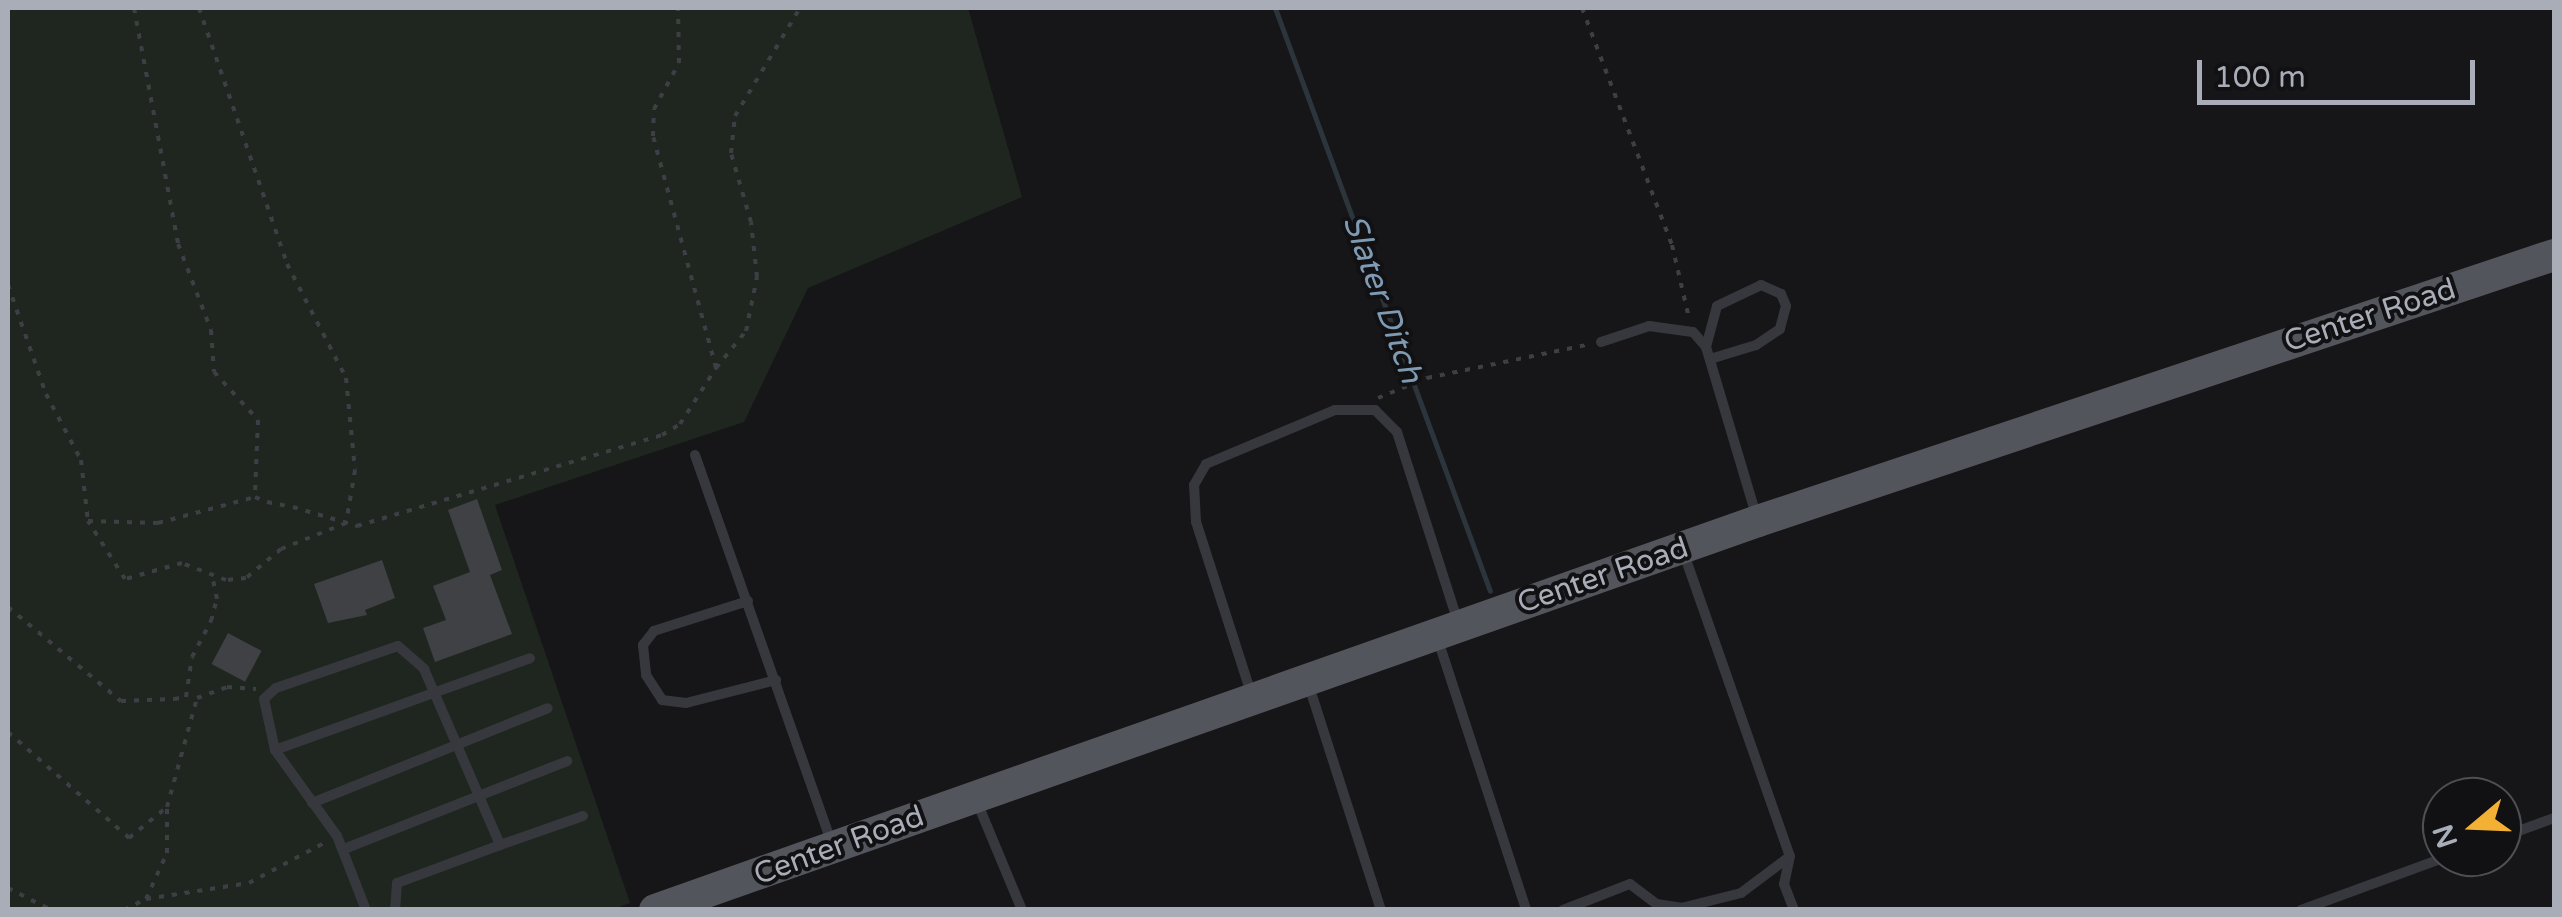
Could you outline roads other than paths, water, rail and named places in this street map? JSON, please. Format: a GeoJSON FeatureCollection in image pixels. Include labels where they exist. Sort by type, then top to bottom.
{"type":"FeatureCollection","features":[{"type":"Feature","properties":{"kind":"main road","name":"Center Road"},"geometry":{"type":"LineString","coordinates":[[655,910],[1758,521],[2554,255]]}},
{"type":"Feature","properties":{"kind":"lane"},"geometry":{"type":"LineString","coordinates":[[1761,284],[1781,294],[1786,306],[1780,329],[1756,345],[1708,353],[1716,306],[1761,284]]}},
{"type":"Feature","properties":{"kind":"lane"},"geometry":{"type":"LineString","coordinates":[[1600,342],[1649,326],[1693,332],[1708,353],[1758,521]]}},
{"type":"Feature","properties":{"kind":"lane"},"geometry":{"type":"LineString","coordinates":[[1253,698],[1196,522],[1194,486],[1206,464],[1335,410],[1375,410],[1397,432],[1447,630],[1526,910]]}},
{"type":"Feature","properties":{"kind":"lane"},"geometry":{"type":"LineString","coordinates":[[695,455],[834,849]]}},
{"type":"Feature","properties":{"kind":"lane"},"geometry":{"type":"LineString","coordinates":[[1682,549],[1790,856],[1784,884],[1794,910]]}},
{"type":"Feature","properties":{"kind":"lane"},"geometry":{"type":"LineString","coordinates":[[748,601],[654,631],[644,644],[646,675],[662,700],[686,702],[776,680]]}},
{"type":"Feature","properties":{"kind":"lane"},"geometry":{"type":"LineString","coordinates":[[366,910],[337,836],[276,750],[263,716],[264,699],[276,688],[398,646],[409,650],[435,690],[459,741],[500,845]]}},
{"type":"Feature","properties":{"kind":"lane"},"geometry":{"type":"LineString","coordinates":[[276,750],[530,658]]}},
{"type":"Feature","properties":{"kind":"lane"},"geometry":{"type":"LineString","coordinates":[[1307,680],[1381,910]]}},
{"type":"Feature","properties":{"kind":"lane"},"geometry":{"type":"LineString","coordinates":[[312,803],[548,708]]}},
{"type":"Feature","properties":{"kind":"lane"},"geometry":{"type":"LineString","coordinates":[[344,849],[566,761]]}},
{"type":"Feature","properties":{"kind":"lane"},"geometry":{"type":"LineString","coordinates":[[975,796],[1022,910]]}},
{"type":"Feature","properties":{"kind":"lane"},"geometry":{"type":"LineString","coordinates":[[395,910],[397,883],[583,816]]}},
{"type":"Feature","properties":{"kind":"lane"},"geometry":{"type":"LineString","coordinates":[[2522,830],[2554,818]]}},
{"type":"Feature","properties":{"kind":"lane"},"geometry":{"type":"LineString","coordinates":[[1562,910],[1630,884],[1657,904],[1682,908],[1741,893],[1790,856]]}},
{"type":"Feature","properties":{"kind":"lane"},"geometry":{"type":"LineString","coordinates":[[2300,910],[2422,866]]}},
{"type":"Feature","properties":{"kind":"waterway","name":"Slater Ditch"},"geometry":{"type":"LineString","coordinates":[[1275,8],[1490,591]]}}]}
